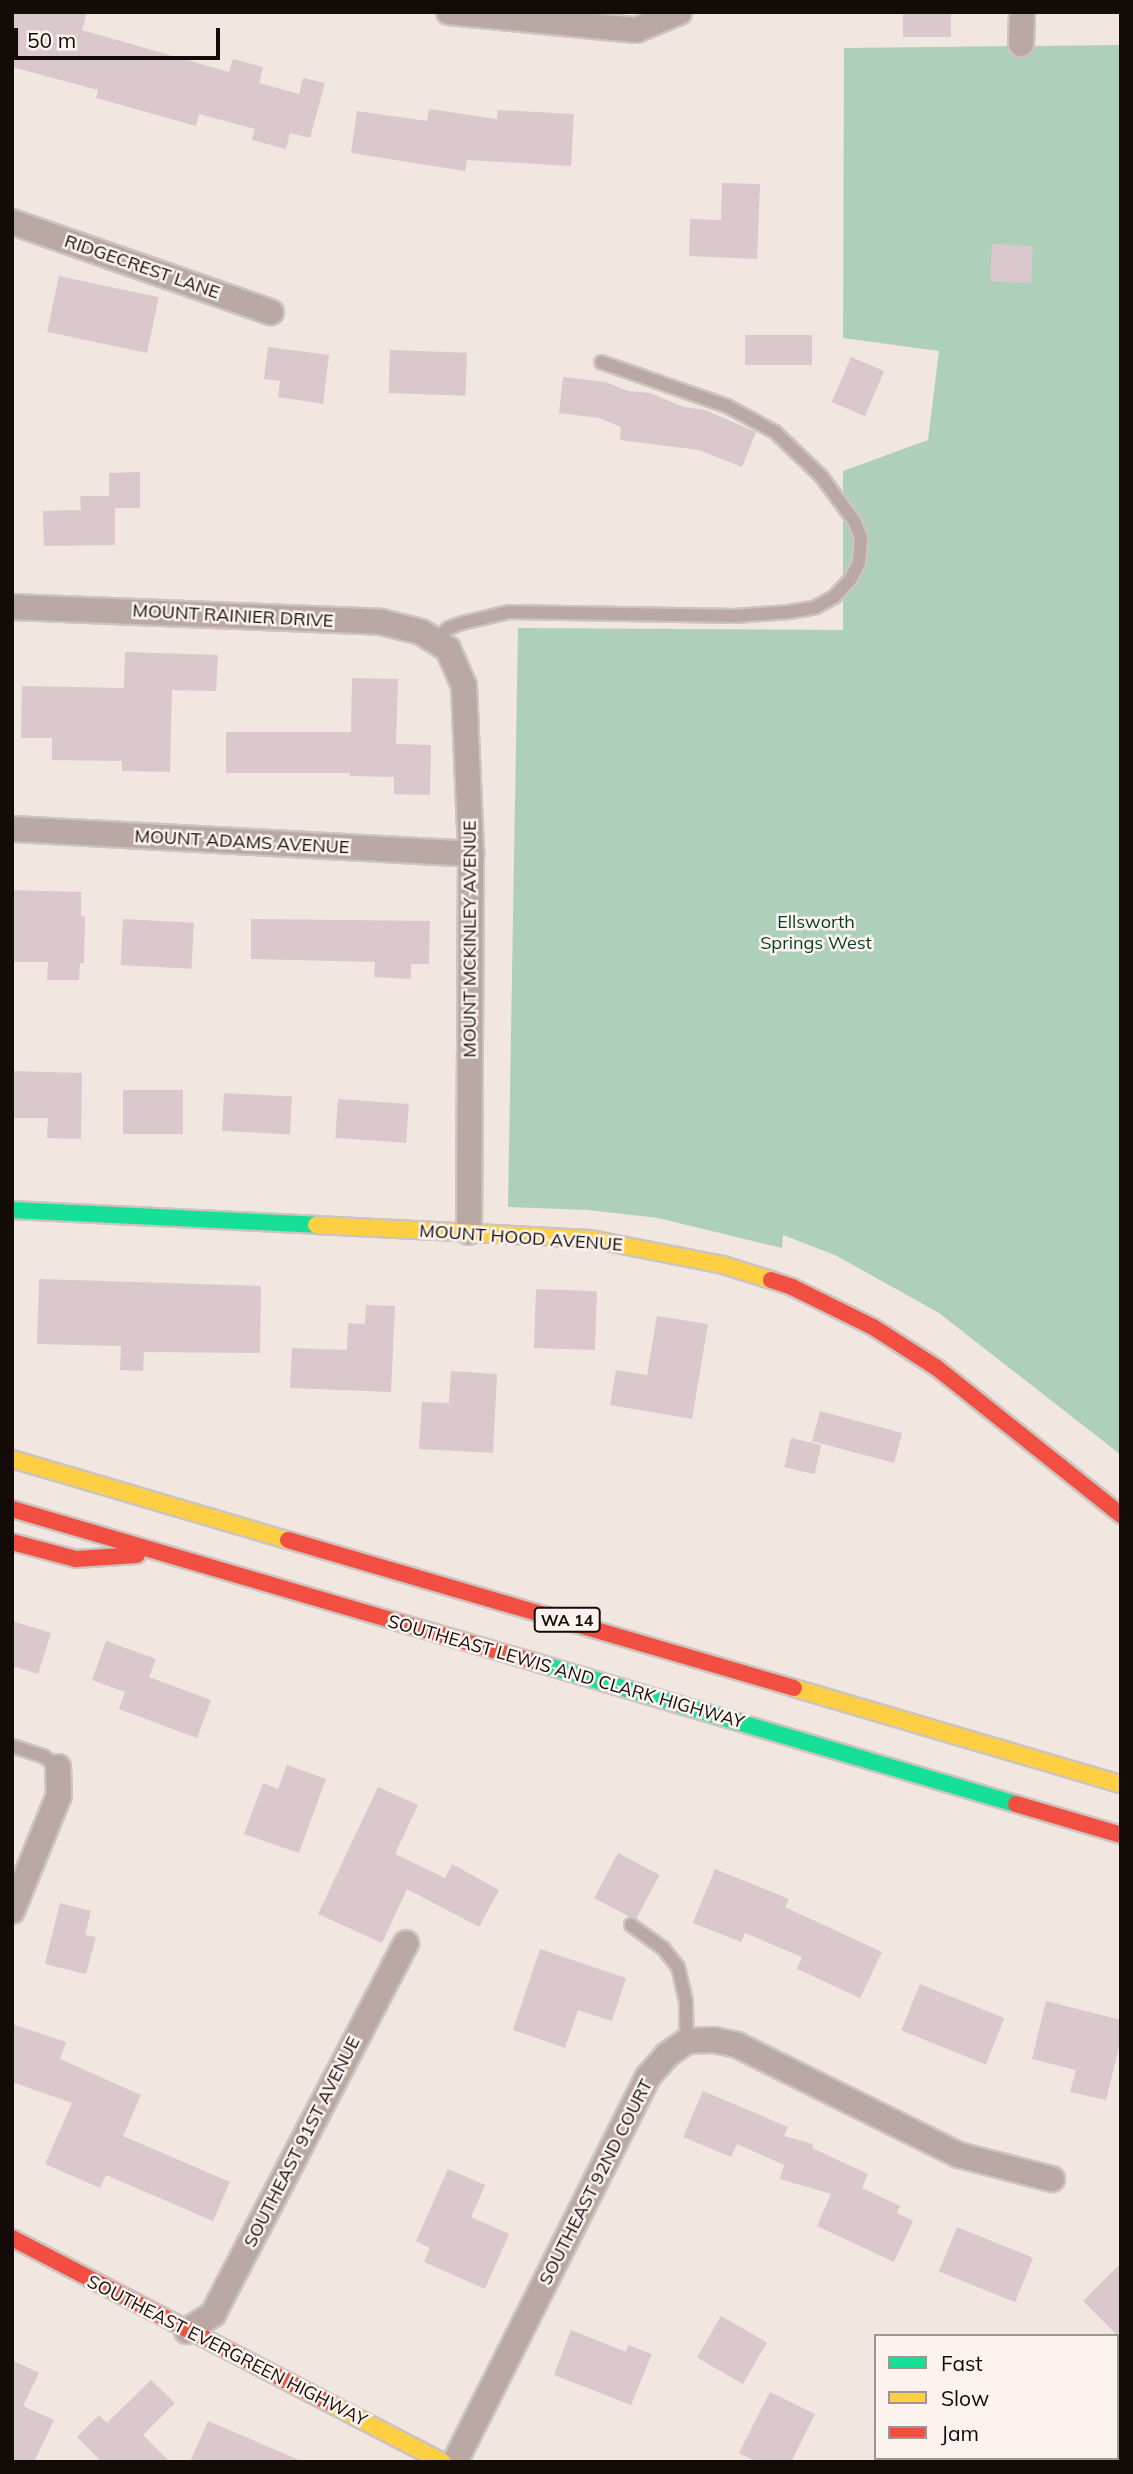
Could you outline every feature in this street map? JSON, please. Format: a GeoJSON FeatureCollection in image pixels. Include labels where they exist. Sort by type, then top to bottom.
{"type":"FeatureCollection","features":[{"type":"Feature","properties":{"kind":"main road","name":"MOUNT HOOD AVENUE"},"geometry":{"type":"LineString","coordinates":[[12,1210],[591,1239],[665,1251],[723,1265],[792,1287],[873,1327],[937,1368],[1121,1515]]}},
{"type":"Feature","properties":{"kind":"main road","name":"WA 14"},"geometry":{"type":"LineString","coordinates":[[12,1459],[1121,1784]]}},
{"type":"Feature","properties":{"kind":"main road","name":"SOUTHEAST LEWIS AND CLARK HIGHWAY"},"geometry":{"type":"LineString","coordinates":[[12,1509],[1121,1835]]}},
{"type":"Feature","properties":{"kind":"main road"},"geometry":{"type":"LineString","coordinates":[[12,1542],[76,1559],[164,1554]]}},
{"type":"Feature","properties":{"kind":"main road","name":"SOUTHEAST EVERGREEN HIGHWAY"},"geometry":{"type":"LineString","coordinates":[[12,2238],[187,2332],[443,2462]]}},
{"type":"Feature","properties":{"kind":"street"},"geometry":{"type":"LineString","coordinates":[[449,12],[636,30],[679,12]]}},
{"type":"Feature","properties":{"kind":"street"},"geometry":{"type":"LineString","coordinates":[[1021,44],[1022,12]]}},
{"type":"Feature","properties":{"kind":"street","name":"RIDGECREST LANE"},"geometry":{"type":"LineString","coordinates":[[12,222],[271,312]]}},
{"type":"Feature","properties":{"kind":"street","name":"MOUNT RAINIER DRIVE"},"geometry":{"type":"LineString","coordinates":[[12,607],[382,622],[421,632],[441,645]]}},
{"type":"Feature","properties":{"kind":"street","name":"MOUNT MCKINLEY AVENUE"},"geometry":{"type":"LineString","coordinates":[[441,645],[464,686],[471,854],[469,1232]]}},
{"type":"Feature","properties":{"kind":"street","name":"MOUNT ADAMS AVENUE"},"geometry":{"type":"LineString","coordinates":[[12,829],[471,854]]}},
{"type":"Feature","properties":{"kind":"street"},"geometry":{"type":"LineString","coordinates":[[12,1911],[59,1795],[58,1767]]}},
{"type":"Feature","properties":{"kind":"street","name":"SOUTHEAST 91ST AVENUE"},"geometry":{"type":"LineString","coordinates":[[187,2332],[213,2314],[406,1943]]}},
{"type":"Feature","properties":{"kind":"street"},"geometry":{"type":"LineString","coordinates":[[687,2041],[714,2040],[737,2046],[958,2155],[1052,2179]]}},
{"type":"Feature","properties":{"kind":"street","name":"SOUTHEAST 92ND COURT"},"geometry":{"type":"LineString","coordinates":[[455,2462],[648,2077],[667,2055],[687,2041]]}},
{"type":"Feature","properties":{"kind":"lane"},"geometry":{"type":"LineString","coordinates":[[441,645],[456,626],[509,612],[735,616],[789,612],[816,607],[834,597],[850,580],[859,562],[861,538],[855,522],[821,476],[775,432],[727,406],[601,362]]}},
{"type":"Feature","properties":{"kind":"lane"},"geometry":{"type":"LineString","coordinates":[[12,1746],[43,1756],[58,1767]]}},
{"type":"Feature","properties":{"kind":"lane"},"geometry":{"type":"LineString","coordinates":[[631,1925],[663,1948],[678,1967],[686,2002],[687,2041]]}},
{"type":"Feature","properties":{"kind":"green space","name":"Ellsworth Springs West"},"geometry":{"type":"Polygon","coordinates":[[[1121,45],[1121,1455],[939,1313],[837,1256],[783,1235],[782,1248],[658,1218],[588,1210],[508,1207],[518,628],[843,630],[843,471],[928,440],[939,351],[843,338],[844,48],[1121,45]]]}},
{"type":"Feature","properties":{"kind":"building"},"geometry":{"type":"Polygon","coordinates":[[[12,12],[87,12],[82,30],[229,72],[233,59],[263,67],[259,83],[299,94],[303,78],[325,83],[310,138],[290,133],[286,149],[252,140],[255,129],[199,114],[196,126],[96,98],[98,90],[12,67],[12,12]]]}},
{"type":"Feature","properties":{"kind":"building"},"geometry":{"type":"Polygon","coordinates":[[[903,12],[951,12],[951,37],[903,37],[903,12]]]}},
{"type":"Feature","properties":{"kind":"building"},"geometry":{"type":"Polygon","coordinates":[[[429,109],[497,119],[498,110],[574,114],[571,166],[467,160],[465,171],[351,153],[357,111],[427,121],[429,109]]]}},
{"type":"Feature","properties":{"kind":"building"},"geometry":{"type":"Polygon","coordinates":[[[722,183],[760,184],[757,259],[689,256],[690,219],[721,220],[722,183]]]}},
{"type":"Feature","properties":{"kind":"building"},"geometry":{"type":"Polygon","coordinates":[[[992,244],[1033,246],[1031,283],[990,281],[992,244]]]}},
{"type":"Feature","properties":{"kind":"building"},"geometry":{"type":"Polygon","coordinates":[[[59,276],[159,297],[147,353],[47,332],[59,276]]]}},
{"type":"Feature","properties":{"kind":"building"},"geometry":{"type":"Polygon","coordinates":[[[745,335],[812,335],[812,365],[745,365],[745,335]]]}},
{"type":"Feature","properties":{"kind":"building"},"geometry":{"type":"Polygon","coordinates":[[[268,347],[329,355],[323,404],[278,397],[280,381],[264,379],[268,347]]]}},
{"type":"Feature","properties":{"kind":"building"},"geometry":{"type":"Polygon","coordinates":[[[390,350],[467,353],[465,396],[388,393],[390,350]]]}},
{"type":"Feature","properties":{"kind":"building"},"geometry":{"type":"Polygon","coordinates":[[[851,357],[884,371],[865,416],[832,402],[851,357]]]}},
{"type":"Feature","properties":{"kind":"building"},"geometry":{"type":"Polygon","coordinates":[[[563,377],[606,382],[628,391],[650,393],[684,407],[705,410],[756,432],[742,467],[699,450],[620,440],[621,427],[599,418],[559,413],[563,377]]]}},
{"type":"Feature","properties":{"kind":"building"},"geometry":{"type":"Polygon","coordinates":[[[140,472],[140,508],[115,508],[115,545],[44,546],[43,511],[81,510],[80,496],[109,496],[109,473],[140,472]]]}},
{"type":"Feature","properties":{"kind":"building"},"geometry":{"type":"Polygon","coordinates":[[[125,652],[218,655],[216,691],[172,690],[170,772],[122,771],[122,761],[52,760],[52,738],[21,738],[22,686],[124,688],[125,652]]]}},
{"type":"Feature","properties":{"kind":"building"},"geometry":{"type":"Polygon","coordinates":[[[352,678],[398,679],[396,744],[431,745],[430,795],[394,794],[394,777],[350,776],[350,773],[226,773],[226,732],[351,732],[352,678]]]}},
{"type":"Feature","properties":{"kind":"building"},"geometry":{"type":"Polygon","coordinates":[[[12,890],[81,892],[81,916],[85,917],[84,963],[80,963],[79,980],[47,980],[48,962],[12,962],[12,890]]]}},
{"type":"Feature","properties":{"kind":"building"},"geometry":{"type":"Polygon","coordinates":[[[123,919],[194,923],[191,969],[121,965],[123,919]]]}},
{"type":"Feature","properties":{"kind":"building"},"geometry":{"type":"Polygon","coordinates":[[[251,919],[430,921],[429,964],[411,964],[411,979],[374,977],[375,962],[251,959],[251,919]]]}},
{"type":"Feature","properties":{"kind":"building"},"geometry":{"type":"Polygon","coordinates":[[[12,1071],[82,1073],[81,1139],[47,1138],[48,1118],[12,1118],[12,1071]]]}},
{"type":"Feature","properties":{"kind":"building"},"geometry":{"type":"Polygon","coordinates":[[[123,1090],[183,1090],[183,1134],[123,1134],[123,1090]]]}},
{"type":"Feature","properties":{"kind":"building"},"geometry":{"type":"Polygon","coordinates":[[[224,1093],[292,1097],[290,1135],[222,1131],[224,1093]]]}},
{"type":"Feature","properties":{"kind":"building"},"geometry":{"type":"Polygon","coordinates":[[[338,1099],[409,1104],[406,1143],[335,1138],[338,1099]]]}},
{"type":"Feature","properties":{"kind":"building"},"geometry":{"type":"Polygon","coordinates":[[[39,1279],[261,1286],[260,1353],[144,1352],[143,1371],[120,1370],[121,1346],[37,1344],[39,1279]]]}},
{"type":"Feature","properties":{"kind":"building"},"geometry":{"type":"Polygon","coordinates":[[[536,1289],[597,1291],[595,1350],[534,1348],[536,1289]]]}},
{"type":"Feature","properties":{"kind":"building"},"geometry":{"type":"Polygon","coordinates":[[[366,1305],[395,1306],[391,1392],[290,1388],[292,1348],[347,1350],[348,1323],[365,1324],[366,1305]]]}},
{"type":"Feature","properties":{"kind":"building"},"geometry":{"type":"Polygon","coordinates":[[[657,1316],[708,1324],[692,1419],[610,1405],[616,1370],[647,1375],[657,1316]]]}},
{"type":"Feature","properties":{"kind":"building"},"geometry":{"type":"Polygon","coordinates":[[[451,1371],[497,1374],[493,1453],[419,1449],[422,1402],[449,1403],[451,1371]]]}},
{"type":"Feature","properties":{"kind":"building"},"geometry":{"type":"Polygon","coordinates":[[[820,1411],[902,1433],[894,1463],[812,1441],[820,1411]]]}},
{"type":"Feature","properties":{"kind":"building"},"geometry":{"type":"Polygon","coordinates":[[[791,1438],[821,1445],[814,1474],[784,1467],[791,1438]]]}},
{"type":"Feature","properties":{"kind":"building"},"geometry":{"type":"Polygon","coordinates":[[[12,1621],[51,1633],[38,1674],[12,1666],[12,1621]]]}},
{"type":"Feature","properties":{"kind":"building"},"geometry":{"type":"Polygon","coordinates":[[[106,1641],[156,1659],[149,1677],[211,1700],[197,1738],[119,1709],[125,1692],[92,1680],[106,1641]]]}},
{"type":"Feature","properties":{"kind":"building"},"geometry":{"type":"Polygon","coordinates":[[[287,1765],[326,1779],[299,1853],[244,1834],[263,1783],[278,1789],[287,1765]]]}},
{"type":"Feature","properties":{"kind":"building"},"geometry":{"type":"Polygon","coordinates":[[[378,1787],[418,1805],[395,1854],[445,1878],[452,1864],[499,1890],[479,1927],[407,1889],[382,1943],[318,1914],[378,1787]]]}},
{"type":"Feature","properties":{"kind":"building"},"geometry":{"type":"Polygon","coordinates":[[[618,1853],[659,1875],[636,1920],[594,1898],[618,1853]]]}},
{"type":"Feature","properties":{"kind":"building"},"geometry":{"type":"Polygon","coordinates":[[[715,1869],[789,1899],[785,1907],[882,1952],[860,1998],[797,1969],[802,1957],[745,1933],[741,1942],[693,1923],[715,1869]]]}},
{"type":"Feature","properties":{"kind":"building"},"geometry":{"type":"Polygon","coordinates":[[[60,1903],[91,1911],[85,1935],[96,1937],[86,1974],[45,1964],[60,1903]]]}},
{"type":"Feature","properties":{"kind":"building"},"geometry":{"type":"Polygon","coordinates":[[[540,1949],[626,1978],[612,2021],[578,2010],[565,2048],[513,2030],[540,1949]]]}},
{"type":"Feature","properties":{"kind":"building"},"geometry":{"type":"Polygon","coordinates":[[[920,1984],[1004,2018],[986,2064],[901,2030],[920,1984]]]}},
{"type":"Feature","properties":{"kind":"building"},"geometry":{"type":"Polygon","coordinates":[[[1046,2001],[1121,2020],[1121,2039],[1106,2100],[1070,2092],[1076,2070],[1032,2059],[1046,2001]]]}},
{"type":"Feature","properties":{"kind":"building"},"geometry":{"type":"Polygon","coordinates":[[[12,2024],[66,2042],[60,2059],[141,2095],[123,2136],[230,2182],[213,2221],[106,2175],[100,2188],[45,2164],[72,2103],[12,2082],[12,2024]]]}},
{"type":"Feature","properties":{"kind":"building"},"geometry":{"type":"Polygon","coordinates":[[[703,2091],[788,2127],[784,2136],[813,2144],[812,2148],[868,2174],[862,2188],[900,2206],[897,2213],[913,2221],[894,2262],[817,2226],[831,2194],[780,2179],[784,2165],[737,2144],[731,2157],[683,2137],[703,2091]]]}},
{"type":"Feature","properties":{"kind":"building"},"geometry":{"type":"Polygon","coordinates":[[[448,2169],[485,2185],[471,2217],[509,2234],[485,2289],[424,2262],[430,2248],[416,2241],[448,2169]]]}},
{"type":"Feature","properties":{"kind":"building"},"geometry":{"type":"Polygon","coordinates":[[[957,2227],[1033,2258],[1015,2302],[939,2272],[957,2227]]]}},
{"type":"Feature","properties":{"kind":"building"},"geometry":{"type":"Polygon","coordinates":[[[1121,2263],[1121,2339],[1119,2334],[1083,2301],[1121,2263]]]}},
{"type":"Feature","properties":{"kind":"building"},"geometry":{"type":"Polygon","coordinates":[[[721,2316],[767,2342],[743,2384],[697,2358],[721,2316]]]}},
{"type":"Feature","properties":{"kind":"building"},"geometry":{"type":"Polygon","coordinates":[[[571,2330],[626,2352],[628,2345],[652,2354],[631,2405],[554,2375],[571,2330]]]}},
{"type":"Feature","properties":{"kind":"building"},"geometry":{"type":"Polygon","coordinates":[[[12,2360],[39,2373],[23,2406],[54,2420],[34,2462],[12,2462],[12,2360]]]}},
{"type":"Feature","properties":{"kind":"building"},"geometry":{"type":"Polygon","coordinates":[[[151,2380],[175,2403],[143,2435],[170,2462],[102,2462],[77,2437],[99,2415],[107,2423],[151,2380]]]}},
{"type":"Feature","properties":{"kind":"building"},"geometry":{"type":"Polygon","coordinates":[[[770,2392],[815,2414],[791,2462],[757,2462],[739,2453],[770,2392]]]}},
{"type":"Feature","properties":{"kind":"building"},"geometry":{"type":"Polygon","coordinates":[[[208,2421],[304,2462],[190,2462],[208,2421]]]}},
{"type":"Feature","properties":{"kind":"traffic: fast"},"geometry":{"type":"LineString","coordinates":[[12,1210],[316,1225]]}},
{"type":"Feature","properties":{"kind":"traffic: fast"},"geometry":{"type":"LineString","coordinates":[[531,1661],[1016,1804]]}},
{"type":"Feature","properties":{"kind":"traffic: slow"},"geometry":{"type":"LineString","coordinates":[[316,1225],[591,1239],[723,1265],[771,1280]]}},
{"type":"Feature","properties":{"kind":"traffic: slow"},"geometry":{"type":"LineString","coordinates":[[12,1459],[288,1540]]}},
{"type":"Feature","properties":{"kind":"traffic: slow"},"geometry":{"type":"LineString","coordinates":[[794,1688],[1121,1784]]}},
{"type":"Feature","properties":{"kind":"traffic: slow"},"geometry":{"type":"LineString","coordinates":[[329,2403],[443,2462]]}},
{"type":"Feature","properties":{"kind":"traffic: jam"},"geometry":{"type":"LineString","coordinates":[[771,1280],[792,1287],[873,1327],[937,1368],[1121,1515]]}},
{"type":"Feature","properties":{"kind":"traffic: jam"},"geometry":{"type":"LineString","coordinates":[[12,1509],[531,1661]]}},
{"type":"Feature","properties":{"kind":"traffic: jam"},"geometry":{"type":"LineString","coordinates":[[288,1540],[794,1688]]}},
{"type":"Feature","properties":{"kind":"traffic: jam"},"geometry":{"type":"LineString","coordinates":[[12,1542],[76,1559],[137,1555]]}},
{"type":"Feature","properties":{"kind":"traffic: jam"},"geometry":{"type":"LineString","coordinates":[[1016,1804],[1121,1835]]}},
{"type":"Feature","properties":{"kind":"traffic: jam"},"geometry":{"type":"LineString","coordinates":[[12,2238],[329,2403]]}}]}
